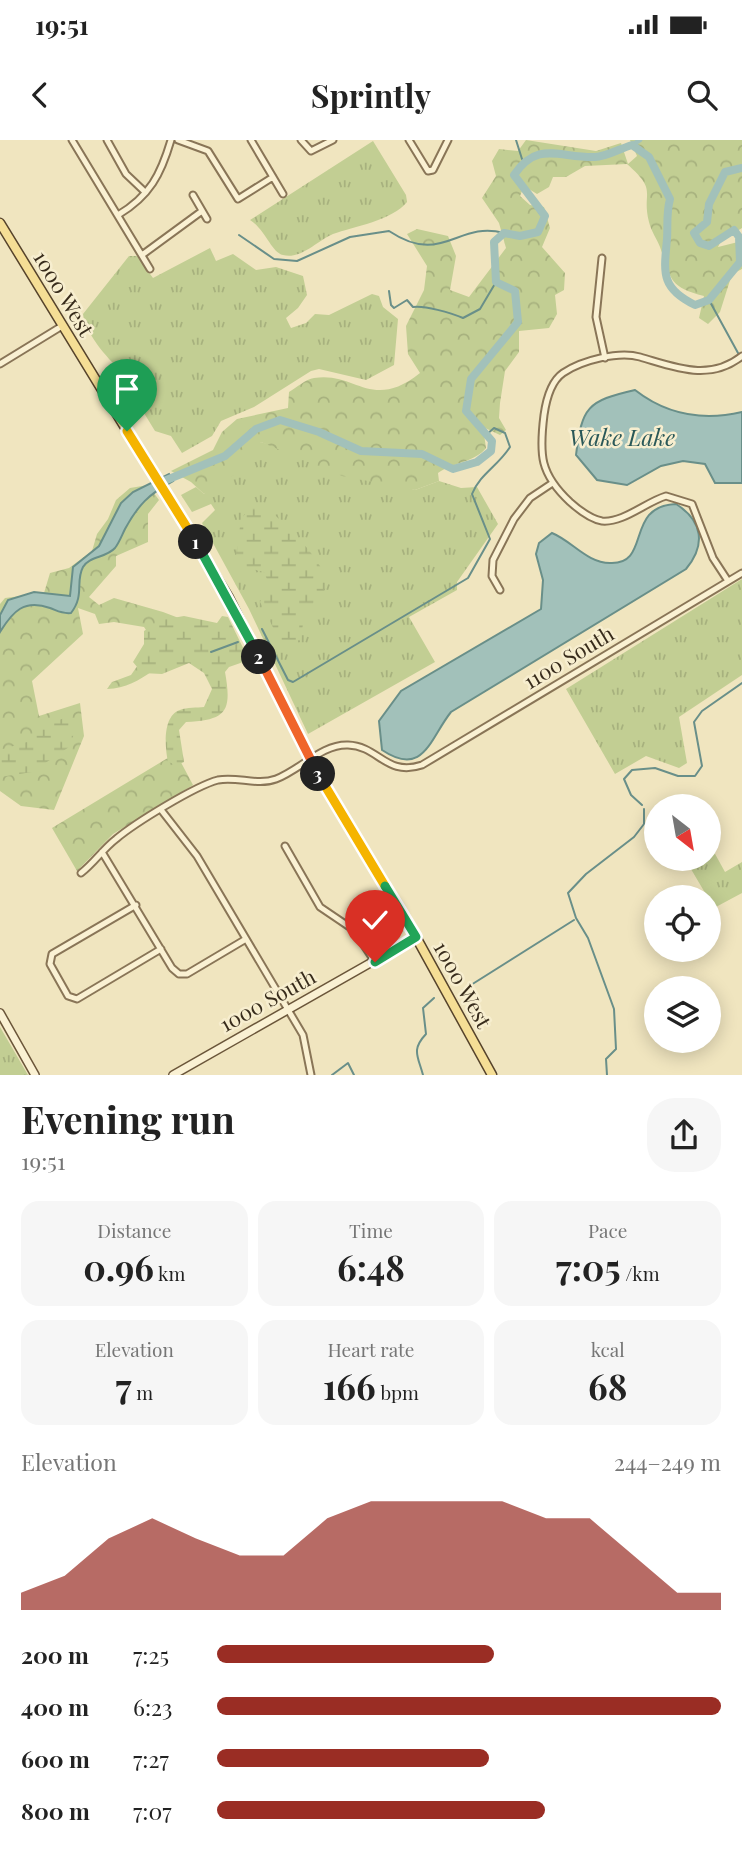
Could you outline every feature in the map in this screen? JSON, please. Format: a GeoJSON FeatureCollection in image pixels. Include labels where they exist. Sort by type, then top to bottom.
{"type":"FeatureCollection","features":[{"type":"Feature","properties":{"kind":"main road","name":"1000 West"},"geometry":{"type":"LineString","coordinates":[[0,223],[228,596],[310,760],[416,937],[492,1075]]}},
{"type":"Feature","properties":{"kind":"street"},"geometry":{"type":"LineString","coordinates":[[72,140],[150,269]]}},
{"type":"Feature","properties":{"kind":"street"},"geometry":{"type":"LineString","coordinates":[[107,140],[127,174],[145,192]]}},
{"type":"Feature","properties":{"kind":"street"},"geometry":{"type":"LineString","coordinates":[[118,215],[162,173],[172,140]]}},
{"type":"Feature","properties":{"kind":"street"},"geometry":{"type":"LineString","coordinates":[[178,140],[208,151],[238,199],[273,177]]}},
{"type":"Feature","properties":{"kind":"street"},"geometry":{"type":"LineString","coordinates":[[251,140],[283,194]]}},
{"type":"Feature","properties":{"kind":"street"},"geometry":{"type":"LineString","coordinates":[[301,140],[311,151],[333,140]]}},
{"type":"Feature","properties":{"kind":"street"},"geometry":{"type":"LineString","coordinates":[[409,140],[428,171],[433,170],[448,140]]}},
{"type":"Feature","properties":{"kind":"street"},"geometry":{"type":"LineString","coordinates":[[193,195],[207,219]]}},
{"type":"Feature","properties":{"kind":"street"},"geometry":{"type":"LineString","coordinates":[[142,256],[202,211]]}},
{"type":"Feature","properties":{"kind":"street"},"geometry":{"type":"LineString","coordinates":[[603,258],[596,317],[605,358]]}},
{"type":"Feature","properties":{"kind":"street"},"geometry":{"type":"LineString","coordinates":[[0,364],[62,326]]}},
{"type":"Feature","properties":{"kind":"street"},"geometry":{"type":"LineString","coordinates":[[728,581],[705,540],[698,514],[692,504],[666,496],[620,518],[605,521],[594,519],[577,508],[551,484],[542,461],[541,440],[546,402],[561,374],[605,358],[640,357],[676,369],[698,372],[719,368],[742,356]]}},
{"type":"Feature","properties":{"kind":"street"},"geometry":{"type":"LineString","coordinates":[[500,590],[492,576],[494,560],[514,519],[530,498],[551,484]]}},
{"type":"Feature","properties":{"kind":"street","name":"1100 South"},"geometry":{"type":"LineString","coordinates":[[310,760],[330,749],[347,745],[363,748],[385,763],[411,769],[742,573]]}},
{"type":"Feature","properties":{"kind":"street"},"geometry":{"type":"LineString","coordinates":[[81,873],[116,839],[204,785],[220,780],[261,782],[277,779],[310,760]]}},
{"type":"Feature","properties":{"kind":"street"},"geometry":{"type":"LineString","coordinates":[[162,811],[197,856],[288,1009],[307,1045],[311,1075]]}},
{"type":"Feature","properties":{"kind":"street"},"geometry":{"type":"LineString","coordinates":[[285,846],[320,907],[355,930],[375,962]]}},
{"type":"Feature","properties":{"kind":"street"},"geometry":{"type":"LineString","coordinates":[[102,852],[172,968],[179,974],[187,974],[246,939]]}},
{"type":"Feature","properties":{"kind":"street"},"geometry":{"type":"LineString","coordinates":[[136,905],[52,954],[50,964],[68,996],[77,999],[161,949]]}},
{"type":"Feature","properties":{"kind":"street","name":"1000 South"},"geometry":{"type":"LineString","coordinates":[[173,1075],[416,937]]}},
{"type":"Feature","properties":{"kind":"street"},"geometry":{"type":"LineString","coordinates":[[0,1013],[35,1075]]}},
{"type":"Feature","properties":{"kind":"green space"},"geometry":{"type":"Polygon","coordinates":[[[526,140],[596,151],[621,143],[628,164],[637,156],[630,140],[742,140],[742,228],[721,241],[718,247],[742,241],[742,269],[732,274],[720,312],[708,324],[699,318],[704,296],[683,289],[669,274],[650,225],[646,186],[637,173],[627,164],[585,166],[566,177],[553,177],[549,187],[537,194],[524,186],[520,196],[530,205],[544,207],[550,228],[542,247],[565,273],[564,290],[555,295],[557,314],[549,328],[519,331],[519,352],[505,371],[500,403],[499,418],[506,430],[500,435],[483,427],[486,448],[481,453],[438,473],[439,481],[415,490],[342,476],[261,442],[245,465],[204,494],[191,482],[171,471],[213,450],[222,432],[237,419],[288,408],[289,392],[311,379],[329,377],[376,390],[403,384],[420,373],[408,354],[406,326],[424,290],[427,266],[407,234],[417,229],[448,236],[456,256],[450,290],[469,297],[506,248],[499,223],[482,198],[496,176],[492,161],[499,149],[518,151],[526,140]]]}},
{"type":"Feature","properties":{"kind":"green space"},"geometry":{"type":"Polygon","coordinates":[[[373,141],[406,195],[407,202],[392,214],[333,234],[296,255],[279,253],[250,220],[373,141]]]}},
{"type":"Feature","properties":{"kind":"green space"},"geometry":{"type":"Polygon","coordinates":[[[210,248],[216,261],[233,254],[256,270],[276,267],[303,276],[307,295],[298,308],[286,318],[291,328],[306,323],[315,314],[329,315],[372,294],[379,296],[383,307],[398,319],[394,365],[366,380],[319,369],[311,371],[254,407],[221,421],[212,436],[182,453],[171,436],[155,431],[128,387],[126,376],[94,339],[83,314],[129,256],[137,256],[153,278],[210,248]]]}},
{"type":"Feature","properties":{"kind":"green space"},"geometry":{"type":"Polygon","coordinates":[[[261,442],[415,490],[439,481],[461,488],[477,487],[498,524],[457,582],[457,590],[409,617],[435,662],[308,734],[249,609],[202,523],[215,510],[211,504],[192,512],[181,495],[196,487],[204,494],[261,442]]]}},
{"type":"Feature","properties":{"kind":"green space"},"geometry":{"type":"Polygon","coordinates":[[[148,485],[159,500],[148,514],[148,542],[116,556],[116,566],[89,597],[99,605],[114,598],[163,612],[218,633],[221,621],[231,624],[247,659],[192,651],[171,659],[132,683],[107,689],[112,682],[131,675],[154,642],[144,627],[114,622],[99,624],[95,614],[78,608],[83,634],[32,681],[39,716],[80,703],[84,736],[54,810],[21,806],[0,791],[0,604],[5,598],[44,593],[50,573],[69,568],[92,551],[97,534],[108,519],[116,500],[130,488],[148,485]]]}},
{"type":"Feature","properties":{"kind":"green space"},"geometry":{"type":"Polygon","coordinates":[[[255,502],[300,539],[326,578],[324,591],[306,613],[301,639],[292,644],[279,639],[260,602],[269,584],[264,572],[243,567],[236,556],[241,519],[255,502]]]}},
{"type":"Feature","properties":{"kind":"green space"},"geometry":{"type":"Polygon","coordinates":[[[742,579],[742,675],[679,717],[687,763],[679,768],[646,756],[615,774],[566,689],[742,579]]]}},
{"type":"Feature","properties":{"kind":"green space"},"geometry":{"type":"Polygon","coordinates":[[[184,616],[217,623],[222,616],[228,617],[249,660],[229,667],[225,672],[228,696],[224,711],[210,719],[186,722],[179,730],[184,762],[177,765],[168,762],[167,756],[166,733],[170,719],[180,710],[204,707],[212,689],[204,673],[189,663],[162,674],[142,673],[133,662],[144,644],[144,631],[161,620],[184,616]]]}},
{"type":"Feature","properties":{"kind":"green space"},"geometry":{"type":"Polygon","coordinates":[[[70,716],[75,731],[69,747],[32,772],[0,777],[0,750],[30,741],[48,724],[70,716]]]}},
{"type":"Feature","properties":{"kind":"green space"},"geometry":{"type":"Polygon","coordinates":[[[176,753],[193,785],[113,834],[77,871],[52,828],[176,753]]]}},
{"type":"Feature","properties":{"kind":"green space"},"geometry":{"type":"Polygon","coordinates":[[[742,862],[742,893],[721,904],[721,885],[700,885],[693,872],[721,872],[721,865],[725,872],[742,862]]]}},
{"type":"Feature","properties":{"kind":"green space"},"geometry":{"type":"Polygon","coordinates":[[[0,1027],[28,1075],[0,1075],[0,1027]]]}},
{"type":"Feature","properties":{"kind":"water","name":"Wake Lake"},"geometry":{"type":"Polygon","coordinates":[[[635,390],[660,405],[686,414],[713,416],[742,412],[742,483],[715,483],[705,464],[683,461],[661,466],[627,485],[597,480],[576,455],[585,416],[606,398],[635,390]]]}},
{"type":"Feature","properties":{"kind":"water"},"geometry":{"type":"Polygon","coordinates":[[[169,474],[173,481],[140,507],[115,548],[83,567],[78,600],[71,613],[41,606],[26,606],[10,618],[0,632],[0,615],[8,600],[34,592],[70,596],[73,567],[99,546],[121,503],[133,492],[169,474]]]}},
{"type":"Feature","properties":{"kind":"water"},"geometry":{"type":"Polygon","coordinates":[[[676,504],[692,518],[699,534],[697,551],[686,569],[451,712],[431,743],[417,757],[408,760],[382,750],[379,721],[401,691],[541,609],[543,580],[536,554],[539,543],[552,533],[594,559],[610,563],[623,561],[631,555],[643,524],[650,514],[660,507],[676,504]]]}},
{"type":"Feature","properties":{"kind":"waterway"},"geometry":{"type":"LineString","coordinates":[[516,140],[522,159]]}},
{"type":"Feature","properties":{"kind":"waterway"},"geometry":{"type":"LineString","coordinates":[[632,145],[640,140]]}},
{"type":"Feature","properties":{"kind":"waterway"},"geometry":{"type":"LineString","coordinates":[[164,481],[225,456],[256,429],[280,420],[319,432],[361,451],[422,454],[453,469],[477,462],[491,451],[492,441],[466,411],[471,379],[518,322],[515,291],[496,282],[494,242],[504,233],[520,236],[538,232],[545,216],[514,175],[523,164],[541,154],[599,157],[632,145],[649,157],[670,199],[665,261],[667,278],[675,292],[695,305],[709,300],[740,262],[739,237],[734,230],[709,246],[700,243],[694,233],[707,222],[709,204],[725,172],[742,168]]}},
{"type":"Feature","properties":{"kind":"waterway"},"geometry":{"type":"LineString","coordinates":[[239,235],[274,259],[297,261],[350,237],[389,231],[423,245],[437,244],[474,232],[504,233]]}},
{"type":"Feature","properties":{"kind":"waterway"},"geometry":{"type":"LineString","coordinates":[[389,291],[394,308],[407,300],[413,307],[430,308],[463,318],[480,309],[496,282]]}},
{"type":"Feature","properties":{"kind":"waterway"},"geometry":{"type":"LineString","coordinates":[[709,300],[738,353]]}},
{"type":"Feature","properties":{"kind":"waterway"},"geometry":{"type":"LineString","coordinates":[[262,629],[288,680],[293,682],[468,578],[490,539],[472,494],[510,447],[505,433],[494,428],[486,435]]}},
{"type":"Feature","properties":{"kind":"waterway"},"geometry":{"type":"LineString","coordinates":[[211,652],[238,642]]}},
{"type":"Feature","properties":{"kind":"waterway"},"geometry":{"type":"LineString","coordinates":[[642,805],[631,795],[624,779],[632,770],[655,768],[678,776],[695,776],[702,766],[694,722],[702,711],[742,683]]}},
{"type":"Feature","properties":{"kind":"waterway"},"geometry":{"type":"LineString","coordinates":[[607,1075],[606,1059],[616,1049],[614,1009],[568,893],[586,874],[634,837],[644,824]]}},
{"type":"Feature","properties":{"kind":"waterway"},"geometry":{"type":"LineString","coordinates":[[463,990],[574,920]]}},
{"type":"Feature","properties":{"kind":"waterway"},"geometry":{"type":"LineString","coordinates":[[423,1075],[417,1049],[426,1034],[423,1008],[434,998]]}},
{"type":"Feature","properties":{"kind":"waterway"},"geometry":{"type":"LineString","coordinates":[[332,1075],[348,1063],[354,1075]]}},
{"type":"Feature","properties":{"kind":"route"},"geometry":{"type":"LineString","coordinates":[[127,431],[228,596],[310,760],[416,937],[375,962]]}}]}
